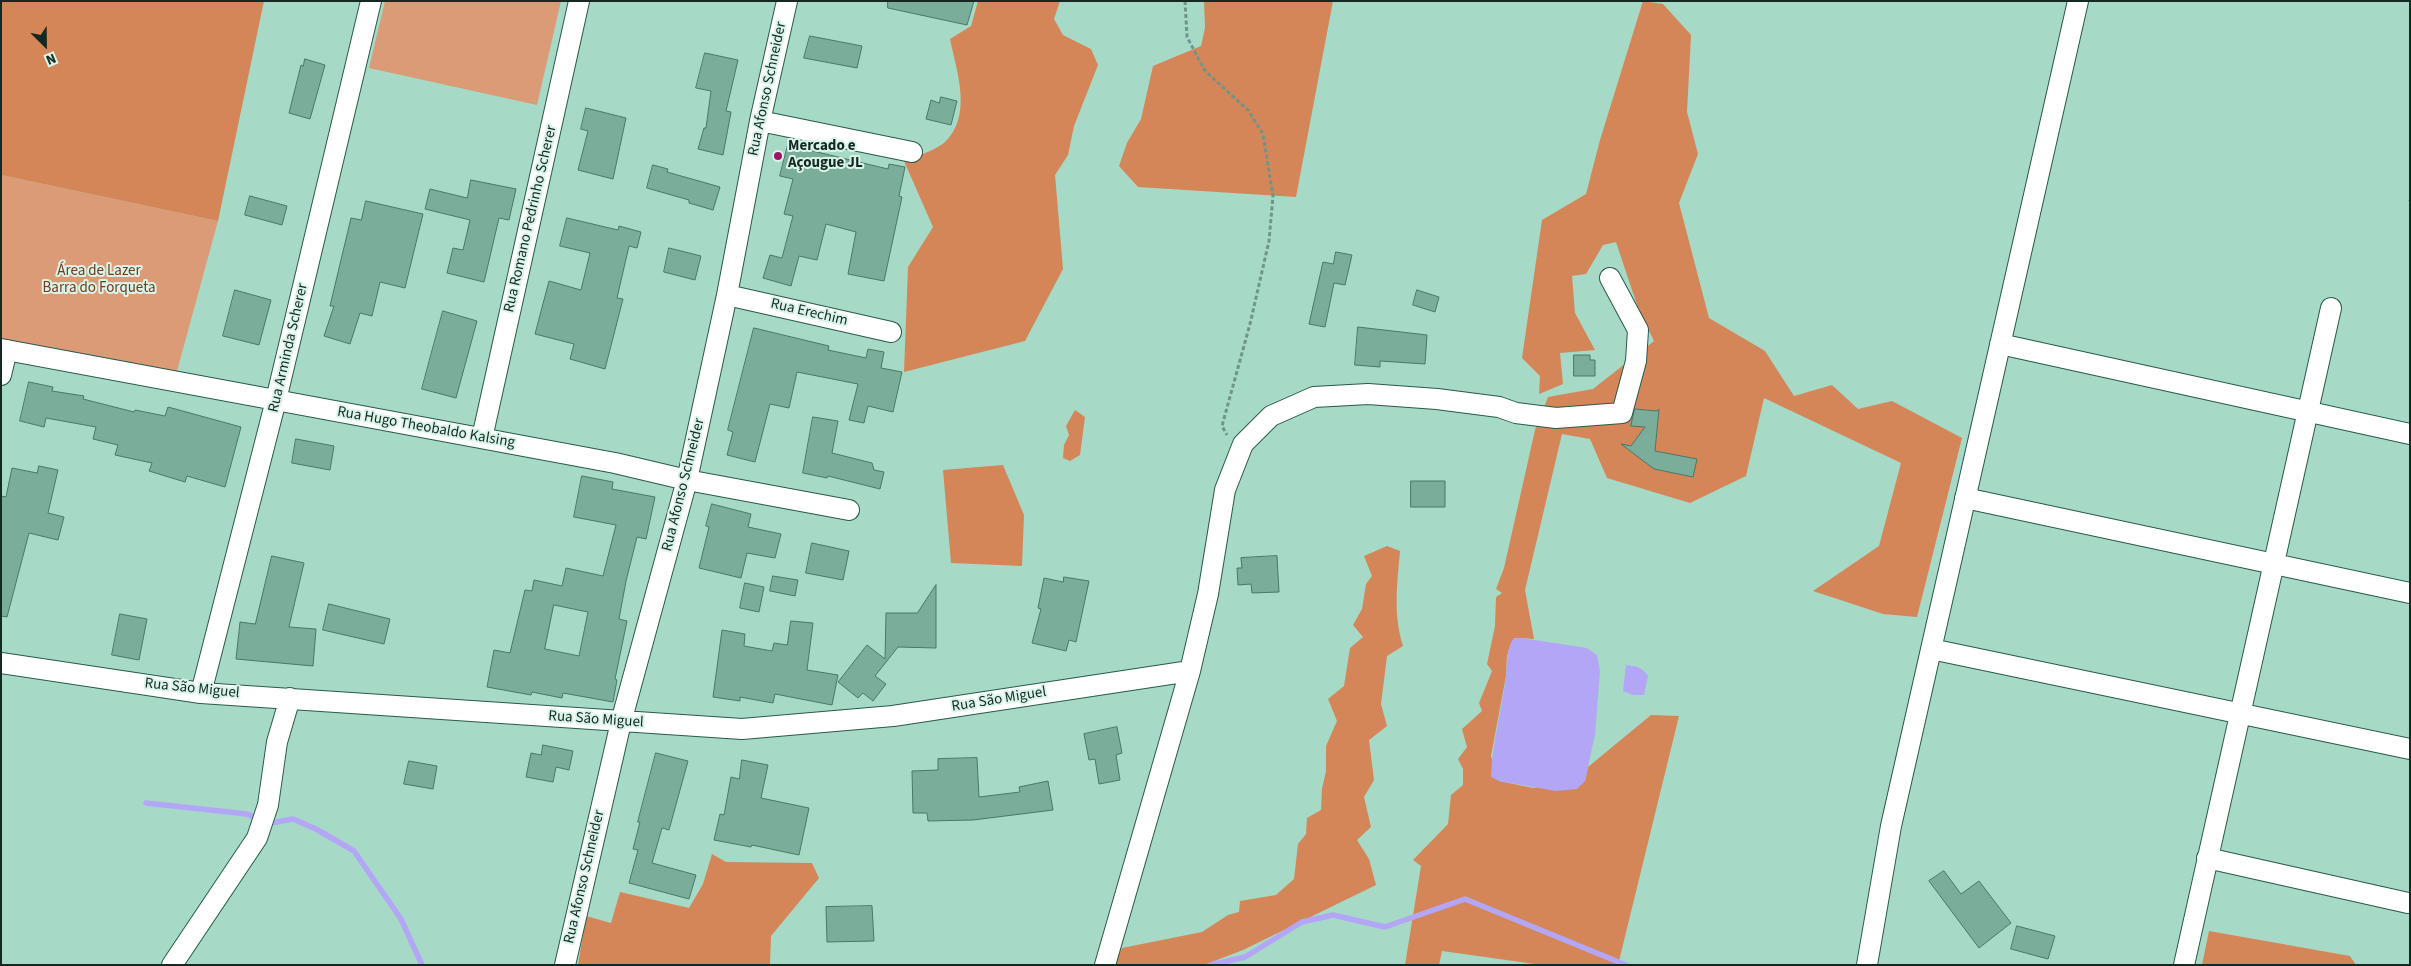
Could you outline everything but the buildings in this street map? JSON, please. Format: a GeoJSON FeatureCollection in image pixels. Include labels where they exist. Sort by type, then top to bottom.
{"type":"FeatureCollection","features":[{"type":"Feature","properties":{"kind":"street","name":"Rua Arminda Scherer"},"geometry":{"type":"LineString","coordinates":[[202,693],[276,400],[371,1]]}},
{"type":"Feature","properties":{"kind":"street","name":"Rua Romano Pedrinho Scherer"},"geometry":{"type":"LineString","coordinates":[[482,438],[579,1]]}},
{"type":"Feature","properties":{"kind":"street","name":"Rua Afonso Schneider"},"geometry":{"type":"LineString","coordinates":[[565,965],[621,722],[687,480],[727,295],[760,121],[787,1]]}},
{"type":"Feature","properties":{"kind":"street"},"geometry":{"type":"LineString","coordinates":[[1867,965],[1891,826],[2078,1]]}},
{"type":"Feature","properties":{"kind":"street"},"geometry":{"type":"LineString","coordinates":[[760,121],[912,152]]}},
{"type":"Feature","properties":{"kind":"street"},"geometry":{"type":"LineString","coordinates":[[1105,965],[1190,672],[1208,594],[1225,490],[1237,455],[1243,444],[1271,416],[1314,397],[1368,394],[1437,399],[1499,407],[1516,413],[1556,418],[1622,413],[1636,361],[1638,330],[1610,278]]}},
{"type":"Feature","properties":{"kind":"street","name":"Rua Erechim"},"geometry":{"type":"LineString","coordinates":[[727,295],[891,332]]}},
{"type":"Feature","properties":{"kind":"street"},"geometry":{"type":"LineString","coordinates":[[2184,965],[2331,308]]}},
{"type":"Feature","properties":{"kind":"street"},"geometry":{"type":"LineString","coordinates":[[2000,344],[2410,434]]}},
{"type":"Feature","properties":{"kind":"street","name":"Rua Hugo Theobaldo Kalsing"},"geometry":{"type":"LineString","coordinates":[[4,350],[615,463],[687,480],[850,510]]}},
{"type":"Feature","properties":{"kind":"street"},"geometry":{"type":"LineString","coordinates":[[1,375],[4,350]]}},
{"type":"Feature","properties":{"kind":"street"},"geometry":{"type":"LineString","coordinates":[[1965,498],[2410,593]]}},
{"type":"Feature","properties":{"kind":"street"},"geometry":{"type":"LineString","coordinates":[[1931,649],[2410,749]]}},
{"type":"Feature","properties":{"kind":"street","name":"Rua São Miguel"},"geometry":{"type":"LineString","coordinates":[[1,662],[202,693],[742,729],[893,716],[1190,672]]}},
{"type":"Feature","properties":{"kind":"street"},"geometry":{"type":"LineString","coordinates":[[172,965],[257,838],[268,806],[277,742],[290,698]]}},
{"type":"Feature","properties":{"kind":"street"},"geometry":{"type":"LineString","coordinates":[[2208,858],[2408,903]]}},
{"type":"Feature","properties":{"kind":"path"},"geometry":{"type":"LineString","coordinates":[[1185,1],[1187,37],[1205,71],[1248,110],[1263,134],[1274,196],[1269,241],[1250,324],[1222,426],[1237,455]]}},
{"type":"Feature","properties":{"kind":"green space"},"geometry":{"type":"Polygon","coordinates":[[[385,1],[561,1],[537,105],[369,68],[385,1]]]}},
{"type":"Feature","properties":{"kind":"green space","name":"Área de Lazer Barra do Forqueta"},"geometry":{"type":"Polygon","coordinates":[[[1,175],[218,221],[174,382],[1,346],[1,175]]]}},
{"type":"Feature","properties":{"kind":"shaded area"},"geometry":{"type":"Polygon","coordinates":[[[1,1],[264,1],[218,221],[1,175],[1,1]]]}},
{"type":"Feature","properties":{"kind":"shaded area"},"geometry":{"type":"Polygon","coordinates":[[[978,1],[1060,1],[1054,19],[1063,35],[1091,49],[1098,65],[1074,126],[1068,155],[1055,175],[1063,269],[1025,341],[904,372],[908,267],[933,227],[904,161],[940,146],[953,132],[958,120],[960,94],[959,80],[950,39],[971,26],[978,1]]]}},
{"type":"Feature","properties":{"kind":"shaded area"},"geometry":{"type":"Polygon","coordinates":[[[1204,1],[1333,1],[1296,197],[1138,187],[1119,166],[1127,143],[1141,119],[1153,66],[1201,46],[1205,28],[1204,1]]]}},
{"type":"Feature","properties":{"kind":"shaded area"},"geometry":{"type":"Polygon","coordinates":[[[1643,1],[1663,4],[1691,35],[1687,112],[1698,154],[1679,203],[1709,318],[1765,351],[1794,396],[1832,385],[1858,409],[1892,401],[1962,438],[1917,617],[1883,614],[1813,591],[1879,546],[1901,463],[1764,398],[1746,476],[1690,503],[1607,478],[1590,439],[1562,434],[1525,590],[1534,639],[1522,638],[1507,655],[1506,676],[1491,756],[1499,781],[1533,788],[1585,781],[1588,767],[1651,715],[1679,716],[1618,965],[1542,965],[1442,951],[1439,965],[1405,965],[1421,866],[1413,860],[1448,824],[1451,795],[1463,785],[1463,769],[1458,759],[1467,747],[1462,729],[1482,711],[1479,703],[1492,671],[1487,664],[1495,626],[1496,597],[1502,593],[1496,589],[1504,568],[1535,430],[1548,397],[1593,389],[1654,341],[1639,311],[1616,242],[1603,245],[1586,274],[1572,276],[1575,313],[1595,350],[1560,353],[1563,384],[1539,394],[1540,376],[1522,358],[1542,220],[1586,194],[1600,140],[1643,1]]]}},
{"type":"Feature","properties":{"kind":"shaded area"},"geometry":{"type":"Polygon","coordinates":[[[1075,410],[1085,417],[1080,455],[1070,461],[1063,458],[1064,445],[1069,435],[1066,426],[1075,410]]]}},
{"type":"Feature","properties":{"kind":"shaded area"},"geometry":{"type":"Polygon","coordinates":[[[1003,465],[1024,515],[1022,566],[951,563],[943,470],[1003,465]]]}},
{"type":"Feature","properties":{"kind":"shaded area"},"geometry":{"type":"Polygon","coordinates":[[[1387,546],[1400,551],[1397,611],[1403,646],[1387,656],[1381,704],[1387,726],[1369,740],[1374,780],[1364,797],[1371,827],[1357,840],[1369,859],[1376,885],[1243,950],[1204,965],[1113,965],[1122,948],[1202,932],[1228,915],[1239,912],[1240,901],[1276,895],[1294,879],[1298,844],[1306,834],[1307,818],[1321,810],[1322,789],[1326,771],[1326,746],[1337,721],[1328,699],[1344,686],[1350,648],[1363,637],[1353,625],[1362,609],[1366,584],[1372,576],[1364,556],[1387,546]]]}},
{"type":"Feature","properties":{"kind":"shaded area"},"geometry":{"type":"Polygon","coordinates":[[[1514,638],[1587,648],[1597,655],[1600,671],[1595,734],[1585,781],[1577,789],[1556,791],[1499,781],[1491,777],[1493,751],[1507,671],[1508,652],[1514,638]]]}},
{"type":"Feature","properties":{"kind":"shaded area"},"geometry":{"type":"Polygon","coordinates":[[[1626,665],[1638,668],[1648,676],[1644,695],[1633,695],[1623,691],[1626,665]]]}},
{"type":"Feature","properties":{"kind":"shaded area"},"geometry":{"type":"Polygon","coordinates":[[[712,854],[726,862],[812,863],[819,878],[771,936],[770,965],[578,965],[586,916],[611,923],[620,892],[689,908],[703,884],[712,854]]]}},
{"type":"Feature","properties":{"kind":"shaded area"},"geometry":{"type":"Polygon","coordinates":[[[2209,931],[2350,956],[2356,965],[2202,965],[2209,931]]]}},
{"type":"Feature","properties":{"kind":"waterway"},"geometry":{"type":"LineString","coordinates":[[146,803],[247,814],[256,818]]}},
{"type":"Feature","properties":{"kind":"waterway"},"geometry":{"type":"LineString","coordinates":[[271,823],[293,819],[316,829],[354,851],[401,919],[422,965]]}},
{"type":"Feature","properties":{"kind":"waterway"},"geometry":{"type":"LineString","coordinates":[[1211,965],[1245,957],[1302,922],[1333,915],[1385,927],[1465,899],[1626,965]]}},
{"type":"Feature","properties":{"kind":"place","name":"Mercado e Açougue JL"},"geometry":{"type":"Point","coordinates":[778,156]}}]}
